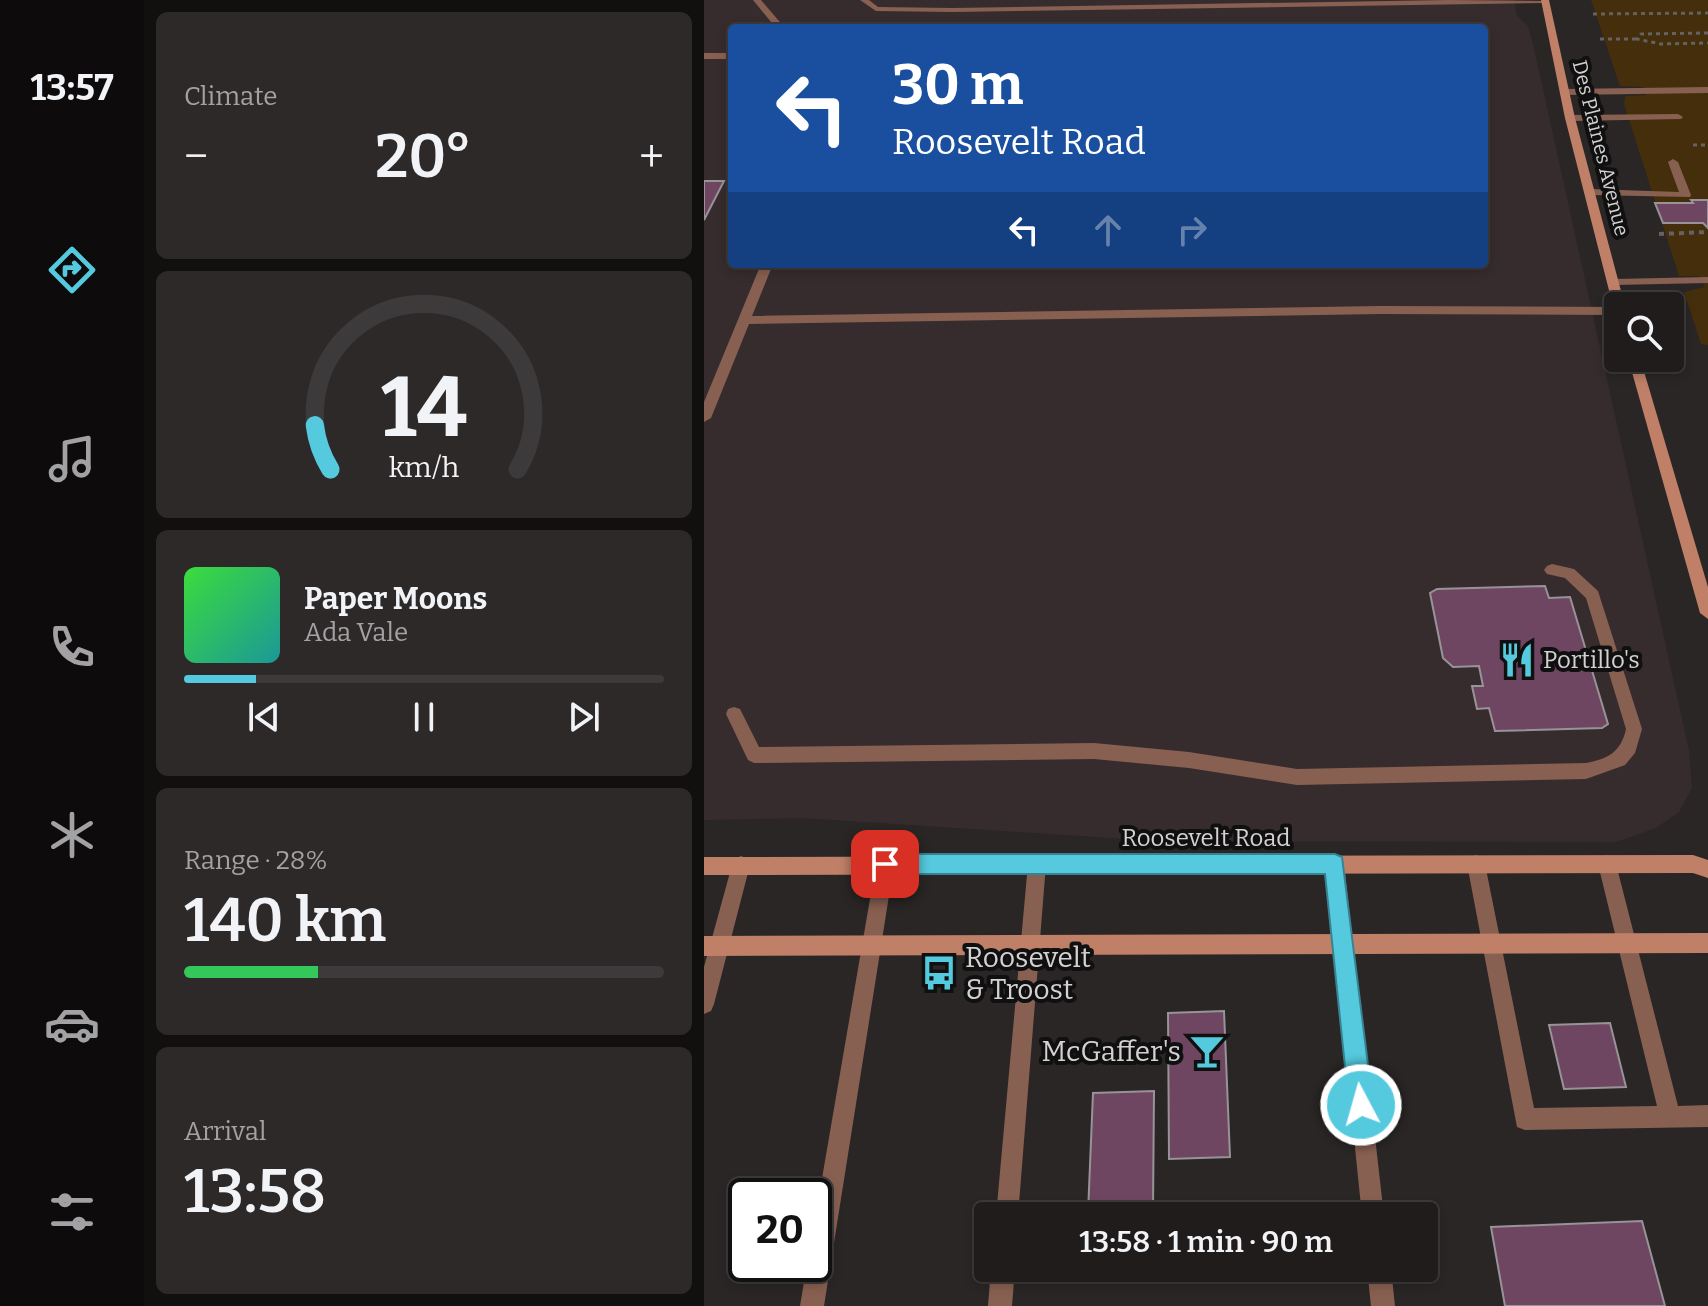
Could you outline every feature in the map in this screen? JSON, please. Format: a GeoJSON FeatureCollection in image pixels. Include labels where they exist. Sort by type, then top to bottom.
{"type":"FeatureCollection","features":[{"type":"Feature","properties":{"kind":"main road","name":"Des Plaines Avenue"},"geometry":{"type":"LineString","coordinates":[[1545,1],[1570,118],[1616,292]]}},
{"type":"Feature","properties":{"kind":"main road"},"geometry":{"type":"LineString","coordinates":[[1638,372],[1708,613]]}},
{"type":"Feature","properties":{"kind":"main road","name":"Roosevelt Road"},"geometry":{"type":"LineString","coordinates":[[704,866],[1693,864],[1708,869]]}},
{"type":"Feature","properties":{"kind":"main road"},"geometry":{"type":"LineString","coordinates":[[712,945],[1708,943]]}},
{"type":"Feature","properties":{"kind":"street"},"geometry":{"type":"LineString","coordinates":[[757,0],[778,24]]}},
{"type":"Feature","properties":{"kind":"street"},"geometry":{"type":"LineString","coordinates":[[864,0],[876,9],[952,10],[1545,1]]}},
{"type":"Feature","properties":{"kind":"street"},"geometry":{"type":"LineString","coordinates":[[704,56],[728,56]]}},
{"type":"Feature","properties":{"kind":"street"},"geometry":{"type":"LineString","coordinates":[[1565,92],[1708,90]]}},
{"type":"Feature","properties":{"kind":"street"},"geometry":{"type":"LineString","coordinates":[[1570,118],[1678,117]]}},
{"type":"Feature","properties":{"kind":"street"},"geometry":{"type":"LineString","coordinates":[[1590,192],[1686,195],[1673,162]]}},
{"type":"Feature","properties":{"kind":"street"},"geometry":{"type":"LineString","coordinates":[[704,418],[765,268]]}},
{"type":"Feature","properties":{"kind":"street"},"geometry":{"type":"LineString","coordinates":[[1614,282],[1708,280]]}},
{"type":"Feature","properties":{"kind":"street"},"geometry":{"type":"LineString","coordinates":[[744,320],[1604,309]]}},
{"type":"Feature","properties":{"kind":"street"},"geometry":{"type":"LineString","coordinates":[[734,714],[754,755],[1094,751],[1297,777],[1586,771],[1606,767],[1627,753],[1633,744],[1634,729],[1593,595],[1569,573],[1552,570]]}},
{"type":"Feature","properties":{"kind":"street"},"geometry":{"type":"LineString","coordinates":[[812,1306],[885,864]]}},
{"type":"Feature","properties":{"kind":"street"},"geometry":{"type":"LineString","coordinates":[[1008,1202],[1037,864]]}},
{"type":"Feature","properties":{"kind":"street"},"geometry":{"type":"LineString","coordinates":[[1335,864],[1371,1202]]}},
{"type":"Feature","properties":{"kind":"street"},"geometry":{"type":"LineString","coordinates":[[1476,864],[1525,1119],[1708,1116]]}},
{"type":"Feature","properties":{"kind":"street"},"geometry":{"type":"LineString","coordinates":[[1607,864],[1670,1116]]}},
{"type":"Feature","properties":{"kind":"street"},"geometry":{"type":"LineString","coordinates":[[704,1004],[712,945],[741,865]]}},
{"type":"Feature","properties":{"kind":"street"},"geometry":{"type":"LineString","coordinates":[[1000,1306],[1002,1282]]}},
{"type":"Feature","properties":{"kind":"street"},"geometry":{"type":"LineString","coordinates":[[1380,1282],[1383,1306]]}},
{"type":"Feature","properties":{"kind":"path"},"geometry":{"type":"LineString","coordinates":[[1593,14],[1708,13]]}},
{"type":"Feature","properties":{"kind":"path"},"geometry":{"type":"LineString","coordinates":[[1637,39],[1641,34],[1708,33]]}},
{"type":"Feature","properties":{"kind":"path"},"geometry":{"type":"LineString","coordinates":[[1600,39],[1637,39],[1661,44],[1708,43]]}},
{"type":"Feature","properties":{"kind":"path"},"geometry":{"type":"LineString","coordinates":[[1659,234],[1708,232]]}},
{"type":"Feature","properties":{"kind":"shaded area"},"geometry":{"type":"Polygon","coordinates":[[[704,0],[1514,0],[1517,16],[1528,26],[1533,44],[1689,751],[1692,788],[1679,812],[1656,828],[1616,842],[1158,841],[804,818],[704,820],[704,0]]]}},
{"type":"Feature","properties":{"kind":"shaded area"},"geometry":{"type":"Polygon","coordinates":[[[1591,0],[1708,0],[1708,345],[1701,344],[1684,292],[1705,287],[1699,276],[1679,276],[1624,104],[1625,96],[1646,95],[1643,87],[1620,86],[1591,0]]]}},
{"type":"Feature","properties":{"kind":"building"},"geometry":{"type":"Polygon","coordinates":[[[704,181],[724,181],[704,220],[704,181]]]}},
{"type":"Feature","properties":{"kind":"building"},"geometry":{"type":"Polygon","coordinates":[[[1691,200],[1708,200],[1708,228],[1703,223],[1663,223],[1655,203],[1693,203],[1691,200]]]}},
{"type":"Feature","properties":{"kind":"building","name":"Portillo's"},"geometry":{"type":"Polygon","coordinates":[[[1545,586],[1549,598],[1570,597],[1608,724],[1602,728],[1495,731],[1489,708],[1477,709],[1472,686],[1483,686],[1479,666],[1453,667],[1443,658],[1430,593],[1437,589],[1545,586]]]}},
{"type":"Feature","properties":{"kind":"building"},"geometry":{"type":"Polygon","coordinates":[[[1224,1011],[1230,1157],[1169,1159],[1168,1013],[1224,1011]]]}},
{"type":"Feature","properties":{"kind":"building"},"geometry":{"type":"Polygon","coordinates":[[[1610,1023],[1626,1087],[1564,1089],[1549,1025],[1610,1023]]]}},
{"type":"Feature","properties":{"kind":"building"},"geometry":{"type":"Polygon","coordinates":[[[1154,1091],[1153,1202],[1088,1202],[1093,1093],[1154,1091]]]}},
{"type":"Feature","properties":{"kind":"building"},"geometry":{"type":"Polygon","coordinates":[[[1642,1221],[1665,1306],[1505,1306],[1491,1227],[1642,1221]]]}},
{"type":"Feature","properties":{"kind":"place","name":"Portillo's"},"geometry":{"type":"Point","coordinates":[1517,660]}},
{"type":"Feature","properties":{"kind":"place","name":"Roosevelt & Troost"},"geometry":{"type":"Point","coordinates":[939,973]}},
{"type":"Feature","properties":{"kind":"place","name":"McGaffer's"},"geometry":{"type":"Point","coordinates":[1207,1051]}},
{"type":"Feature","properties":{"kind":"route"},"geometry":{"type":"LineString","coordinates":[[885,864],[1335,864],[1361,1105]]}}]}
